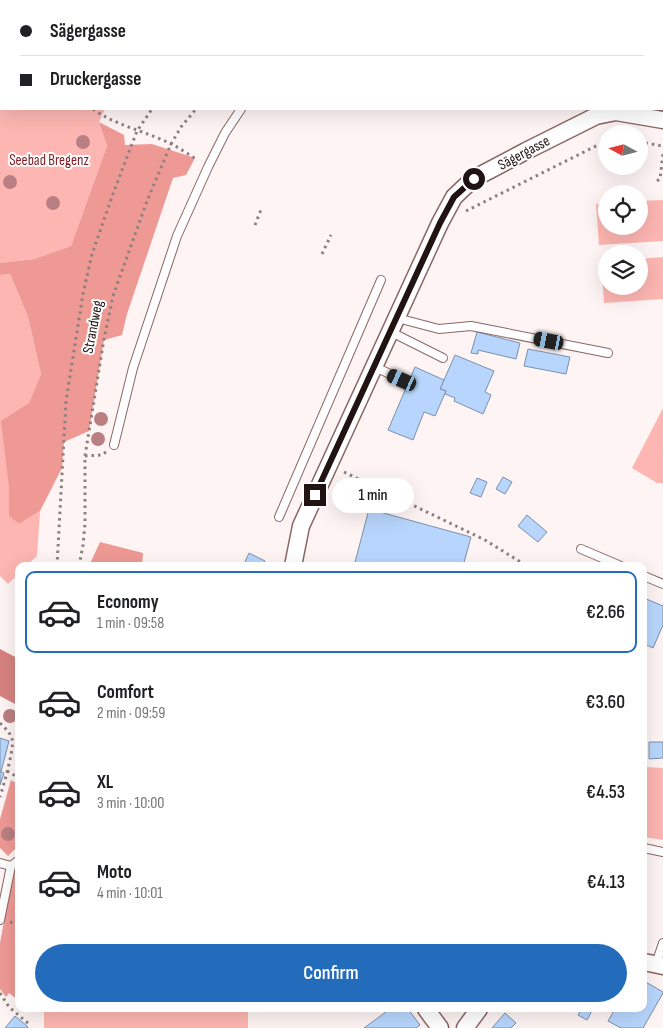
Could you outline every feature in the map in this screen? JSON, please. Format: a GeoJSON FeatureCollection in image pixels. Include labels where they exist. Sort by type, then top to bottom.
{"type":"FeatureCollection","features":[{"type":"Feature","properties":{"kind":"street","name":"Sägergasse"},"geometry":{"type":"LineString","coordinates":[[294,562],[301,526],[440,223],[454,197],[474,179],[596,116],[616,112],[663,120]]}},
{"type":"Feature","properties":{"kind":"street"},"geometry":{"type":"LineString","coordinates":[[428,1012],[440,1028]]}},
{"type":"Feature","properties":{"kind":"street"},"geometry":{"type":"LineString","coordinates":[[465,1028],[477,1012]]}},
{"type":"Feature","properties":{"kind":"lane"},"geometry":{"type":"LineString","coordinates":[[114,445],[133,368],[177,236],[208,166],[225,133],[240,110]]}},
{"type":"Feature","properties":{"kind":"lane"},"geometry":{"type":"LineString","coordinates":[[280,517],[381,280]]}},
{"type":"Feature","properties":{"kind":"lane"},"geometry":{"type":"LineString","coordinates":[[394,325],[439,328],[471,326],[608,352]]}},
{"type":"Feature","properties":{"kind":"lane"},"geometry":{"type":"LineString","coordinates":[[394,325],[443,358]]}},
{"type":"Feature","properties":{"kind":"lane"},"geometry":{"type":"LineString","coordinates":[[374,368],[402,380]]}},
{"type":"Feature","properties":{"kind":"lane"},"geometry":{"type":"LineString","coordinates":[[581,549],[612,562]]}},
{"type":"Feature","properties":{"kind":"lane"},"geometry":{"type":"LineString","coordinates":[[647,577],[663,584]]}},
{"type":"Feature","properties":{"kind":"lane"},"geometry":{"type":"LineString","coordinates":[[647,849],[663,852]]}},
{"type":"Feature","properties":{"kind":"lane"},"geometry":{"type":"LineString","coordinates":[[0,863],[11,866]]}},
{"type":"Feature","properties":{"kind":"lane"},"geometry":{"type":"LineString","coordinates":[[0,920],[11,866],[15,863]]}},
{"type":"Feature","properties":{"kind":"lane"},"geometry":{"type":"LineString","coordinates":[[654,964],[663,944]]}},
{"type":"Feature","properties":{"kind":"path"},"geometry":{"type":"LineString","coordinates":[[94,110],[102,116],[171,144],[208,166]]}},
{"type":"Feature","properties":{"kind":"path","name":"Strandweg"},"geometry":{"type":"LineString","coordinates":[[57,562],[66,400],[83,294],[92,254],[137,131],[151,110]]}},
{"type":"Feature","properties":{"kind":"path","name":"Strandweg"},"geometry":{"type":"LineString","coordinates":[[80,562],[84,545],[85,456],[113,296],[147,201],[171,144],[181,127],[195,110]]}},
{"type":"Feature","properties":{"kind":"path"},"geometry":{"type":"LineString","coordinates":[[440,223],[480,205],[598,144]]}},
{"type":"Feature","properties":{"kind":"path"},"geometry":{"type":"LineString","coordinates":[[648,144],[663,146]]}},
{"type":"Feature","properties":{"kind":"path"},"geometry":{"type":"LineString","coordinates":[[657,181],[660,179],[663,154]]}},
{"type":"Feature","properties":{"kind":"path"},"geometry":{"type":"LineString","coordinates":[[255,225],[262,207]]}},
{"type":"Feature","properties":{"kind":"path"},"geometry":{"type":"LineString","coordinates":[[322,254],[331,235]]}},
{"type":"Feature","properties":{"kind":"path"},"geometry":{"type":"LineString","coordinates":[[85,456],[102,455],[114,445]]}},
{"type":"Feature","properties":{"kind":"path"},"geometry":{"type":"LineString","coordinates":[[329,464],[485,540],[521,562]]}},
{"type":"Feature","properties":{"kind":"path"},"geometry":{"type":"LineString","coordinates":[[0,724],[7,729],[13,740],[0,797]]}},
{"type":"Feature","properties":{"kind":"path"},"geometry":{"type":"LineString","coordinates":[[7,771],[15,776]]}},
{"type":"Feature","properties":{"kind":"path"},"geometry":{"type":"LineString","coordinates":[[0,993],[9,1007],[29,1024],[27,1026]]}},
{"type":"Feature","properties":{"kind":"green space","name":"Seebad Bregenz"},"geometry":{"type":"Polygon","coordinates":[[[0,110],[105,110],[99,122],[107,146],[71,246],[34,259],[0,263],[0,110]]]}},
{"type":"Feature","properties":{"kind":"green space"},"geometry":{"type":"Polygon","coordinates":[[[663,200],[663,241],[599,245],[598,235],[648,235],[648,201],[663,200]]]}},
{"type":"Feature","properties":{"kind":"green space"},"geometry":{"type":"Polygon","coordinates":[[[596,204],[598,204],[598,231],[596,204]]]}},
{"type":"Feature","properties":{"kind":"green space"},"geometry":{"type":"Polygon","coordinates":[[[663,257],[663,299],[604,303],[603,295],[648,295],[648,258],[663,257]]]}},
{"type":"Feature","properties":{"kind":"green space"},"geometry":{"type":"Polygon","coordinates":[[[10,274],[28,317],[41,374],[29,403],[9,487],[9,516],[19,524],[40,511],[37,556],[30,562],[15,562],[15,577],[8,584],[0,576],[0,275],[10,274]]]}},
{"type":"Feature","properties":{"kind":"green space"},"geometry":{"type":"Polygon","coordinates":[[[663,408],[663,483],[657,483],[632,468],[663,408]]]}},
{"type":"Feature","properties":{"kind":"green space"},"geometry":{"type":"Polygon","coordinates":[[[647,767],[663,768],[663,840],[647,837],[647,767]]]}},
{"type":"Feature","properties":{"kind":"green space"},"geometry":{"type":"Polygon","coordinates":[[[44,1012],[248,1012],[248,1028],[44,1028],[44,1012]]]}},
{"type":"Feature","properties":{"kind":"shaded area"},"geometry":{"type":"Polygon","coordinates":[[[99,122],[124,135],[125,145],[152,144],[195,158],[186,175],[173,178],[127,314],[122,335],[104,340],[89,431],[64,442],[62,468],[40,511],[19,524],[9,516],[9,487],[1,421],[29,403],[41,374],[28,317],[10,274],[0,275],[0,263],[34,259],[71,246],[107,146],[99,122]]]}},
{"type":"Feature","properties":{"kind":"shaded area"},"geometry":{"type":"Polygon","coordinates":[[[100,542],[143,553],[142,562],[91,562],[100,542]]]}},
{"type":"Feature","properties":{"kind":"shaded area"},"geometry":{"type":"Polygon","coordinates":[[[0,649],[15,657],[15,704],[0,696],[0,649]]]}},
{"type":"Feature","properties":{"kind":"shaded area"},"geometry":{"type":"Polygon","coordinates":[[[11,780],[15,782],[15,849],[8,856],[0,848],[0,819],[11,780]]]}},
{"type":"Feature","properties":{"kind":"shaded area"},"geometry":{"type":"Polygon","coordinates":[[[15,871],[15,998],[9,993],[6,997],[0,989],[0,943],[13,872],[15,871]]]}},
{"type":"Feature","properties":{"kind":"building"},"geometry":{"type":"Polygon","coordinates":[[[477,332],[520,343],[516,359],[478,350],[478,354],[471,353],[477,332]]]}},
{"type":"Feature","properties":{"kind":"building"},"geometry":{"type":"Polygon","coordinates":[[[528,349],[570,357],[566,374],[524,366],[528,349]]]}},
{"type":"Feature","properties":{"kind":"building"},"geometry":{"type":"Polygon","coordinates":[[[455,355],[494,371],[485,392],[491,395],[483,414],[454,401],[455,398],[445,394],[446,391],[440,389],[455,355]]]}},
{"type":"Feature","properties":{"kind":"building"},"geometry":{"type":"Polygon","coordinates":[[[415,367],[444,380],[440,389],[446,391],[435,416],[424,412],[413,440],[388,430],[415,367]]]}},
{"type":"Feature","properties":{"kind":"building"},"geometry":{"type":"Polygon","coordinates":[[[503,477],[512,482],[505,494],[496,489],[503,477]]]}},
{"type":"Feature","properties":{"kind":"building"},"geometry":{"type":"Polygon","coordinates":[[[477,478],[487,482],[481,497],[470,493],[477,478]]]}},
{"type":"Feature","properties":{"kind":"building"},"geometry":{"type":"Polygon","coordinates":[[[369,509],[471,537],[464,562],[355,562],[369,509]]]}},
{"type":"Feature","properties":{"kind":"building"},"geometry":{"type":"Polygon","coordinates":[[[527,515],[547,532],[538,542],[518,526],[527,515]]]}},
{"type":"Feature","properties":{"kind":"building"},"geometry":{"type":"Polygon","coordinates":[[[249,553],[265,561],[264,562],[245,562],[249,553]]]}},
{"type":"Feature","properties":{"kind":"building"},"geometry":{"type":"Polygon","coordinates":[[[647,599],[663,606],[663,625],[653,648],[647,645],[647,599]]]}},
{"type":"Feature","properties":{"kind":"building"},"geometry":{"type":"Polygon","coordinates":[[[0,738],[9,741],[1,772],[4,773],[0,785],[0,738]]]}},
{"type":"Feature","properties":{"kind":"building"},"geometry":{"type":"Polygon","coordinates":[[[649,742],[663,742],[663,758],[649,759],[649,742]]]}},
{"type":"Feature","properties":{"kind":"building"},"geometry":{"type":"Polygon","coordinates":[[[647,983],[663,992],[643,1028],[621,1028],[608,1021],[613,1012],[647,1012],[647,983]]]}},
{"type":"Feature","properties":{"kind":"building"},"geometry":{"type":"Polygon","coordinates":[[[386,1012],[410,1012],[420,1025],[416,1028],[364,1028],[386,1012]]]}},
{"type":"Feature","properties":{"kind":"building"},"geometry":{"type":"Polygon","coordinates":[[[580,1012],[591,1012],[587,1020],[578,1015],[580,1012]]]}},
{"type":"Feature","properties":{"kind":"building"},"geometry":{"type":"Polygon","coordinates":[[[505,1013],[516,1023],[511,1028],[492,1028],[505,1013]]]}},
{"type":"Feature","properties":{"kind":"building"},"geometry":{"type":"Polygon","coordinates":[[[15,1016],[27,1026],[28,1028],[5,1028],[15,1016]]]}},
{"type":"Feature","properties":{"kind":"route"},"geometry":{"type":"LineString","coordinates":[[315,495],[440,223],[454,197],[474,179]]}}]}
